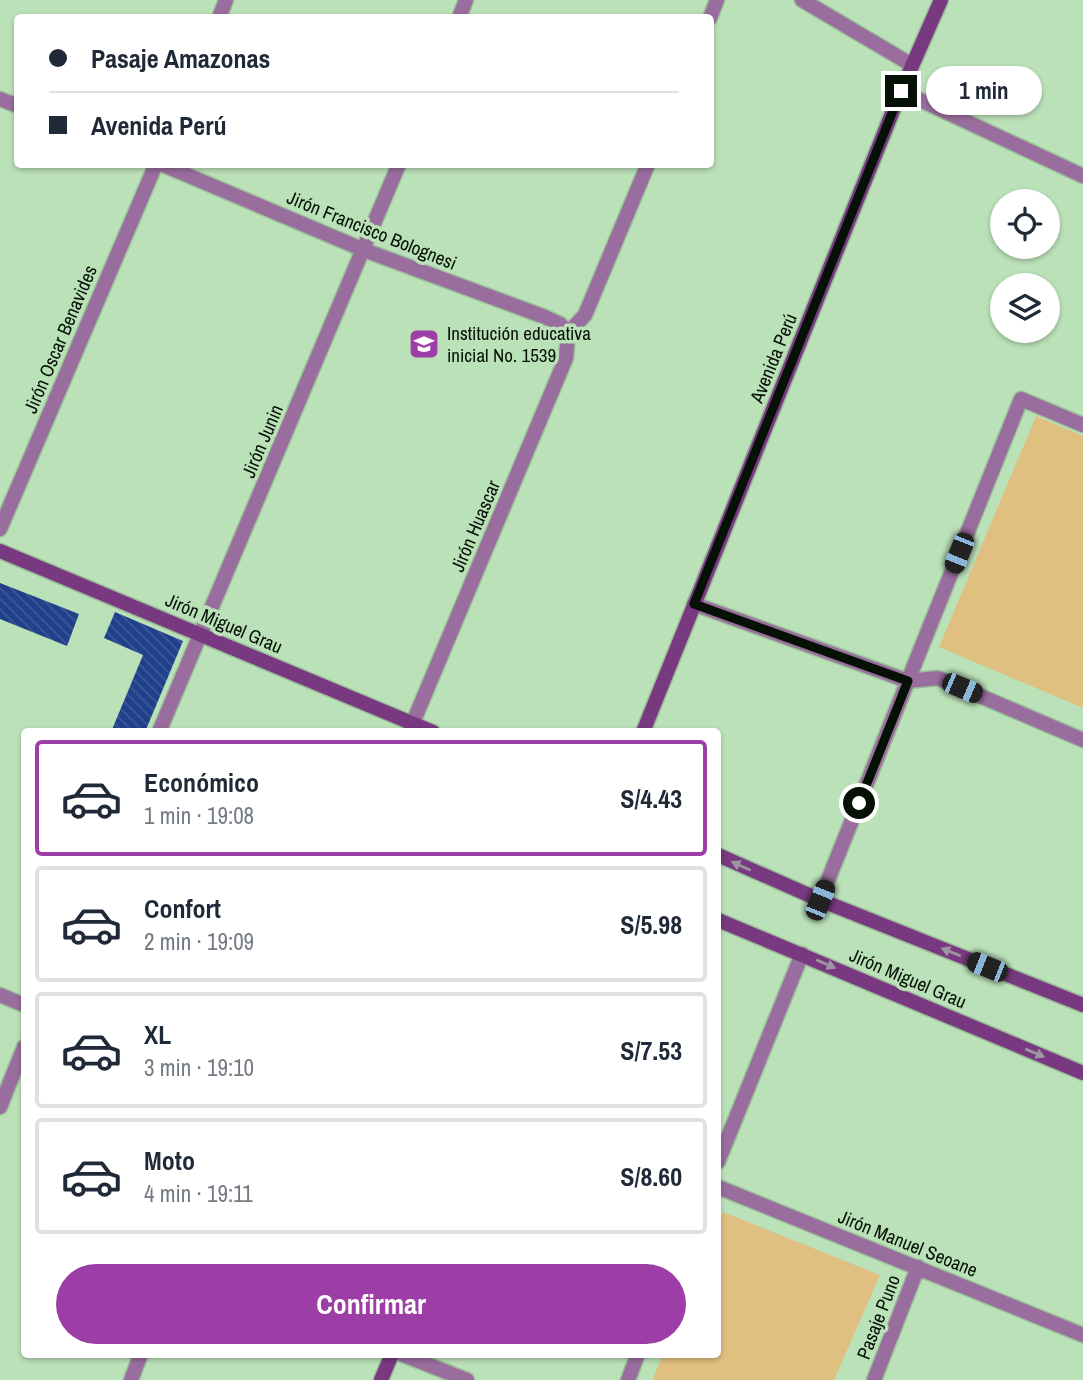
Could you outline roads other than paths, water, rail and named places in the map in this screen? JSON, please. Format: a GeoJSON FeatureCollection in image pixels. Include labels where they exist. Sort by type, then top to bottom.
{"type":"FeatureCollection","features":[{"type":"Feature","properties":{"kind":"main road","name":"Avenida Perú"},"geometry":{"type":"LineString","coordinates":[[645,728],[901,91],[941,0]]}},
{"type":"Feature","properties":{"kind":"main road","name":"Jirón Miguel Grau"},"geometry":{"type":"LineString","coordinates":[[0,551],[411,727]]}},
{"type":"Feature","properties":{"kind":"main road","name":"Jirón Miguel Grau"},"geometry":{"type":"LineString","coordinates":[[721,856],[820,900],[1083,1005]]}},
{"type":"Feature","properties":{"kind":"main road","name":"Jirón Miguel Grau"},"geometry":{"type":"LineString","coordinates":[[721,921],[1083,1073]]}},
{"type":"Feature","properties":{"kind":"main road"},"geometry":{"type":"LineString","coordinates":[[381,1380],[390,1358]]}},
{"type":"Feature","properties":{"kind":"street"},"geometry":{"type":"LineString","coordinates":[[802,0],[912,65]]}},
{"type":"Feature","properties":{"kind":"street"},"geometry":{"type":"LineString","coordinates":[[901,91],[1083,176]]}},
{"type":"Feature","properties":{"kind":"street","name":"Jirón Oscar Benavides"},"geometry":{"type":"LineString","coordinates":[[0,529],[156,168]]}},
{"type":"Feature","properties":{"kind":"street","name":"Jirón Francisco Bolognesi"},"geometry":{"type":"LineString","coordinates":[[168,168],[364,250],[545,317],[560,324],[568,333]]}},
{"type":"Feature","properties":{"kind":"street","name":"Jirón Junin"},"geometry":{"type":"LineString","coordinates":[[161,728],[397,168]]}},
{"type":"Feature","properties":{"kind":"street"},"geometry":{"type":"LineString","coordinates":[[568,333],[584,316],[646,168]]}},
{"type":"Feature","properties":{"kind":"street","name":"Jirón Huascar"},"geometry":{"type":"LineString","coordinates":[[411,727],[566,358],[568,333]]}},
{"type":"Feature","properties":{"kind":"street"},"geometry":{"type":"LineString","coordinates":[[820,900],[1021,399],[1083,425]]}},
{"type":"Feature","properties":{"kind":"street"},"geometry":{"type":"LineString","coordinates":[[694,604],[908,681],[938,678],[1083,740]]}},
{"type":"Feature","properties":{"kind":"street"},"geometry":{"type":"LineString","coordinates":[[721,1155],[802,954]]}},
{"type":"Feature","properties":{"kind":"street"},"geometry":{"type":"LineString","coordinates":[[0,995],[21,1004]]}},
{"type":"Feature","properties":{"kind":"street"},"geometry":{"type":"LineString","coordinates":[[0,1107],[21,1054]]}},
{"type":"Feature","properties":{"kind":"street","name":"Jirón Manuel Seoane"},"geometry":{"type":"LineString","coordinates":[[721,1188],[1083,1335]]}},
{"type":"Feature","properties":{"kind":"street","name":"Pasaje Puno"},"geometry":{"type":"LineString","coordinates":[[874,1380],[918,1267]]}},
{"type":"Feature","properties":{"kind":"street"},"geometry":{"type":"LineString","coordinates":[[131,1380],[139,1358]]}},
{"type":"Feature","properties":{"kind":"street"},"geometry":{"type":"LineString","coordinates":[[411,1358],[467,1380]]}},
{"type":"Feature","properties":{"kind":"street"},"geometry":{"type":"LineString","coordinates":[[628,1380],[636,1358]]}},
{"type":"Feature","properties":{"kind":"place","name":"Institución educativa inicial No. 1539"},"geometry":{"type":"Point","coordinates":[424,344]}}]}
